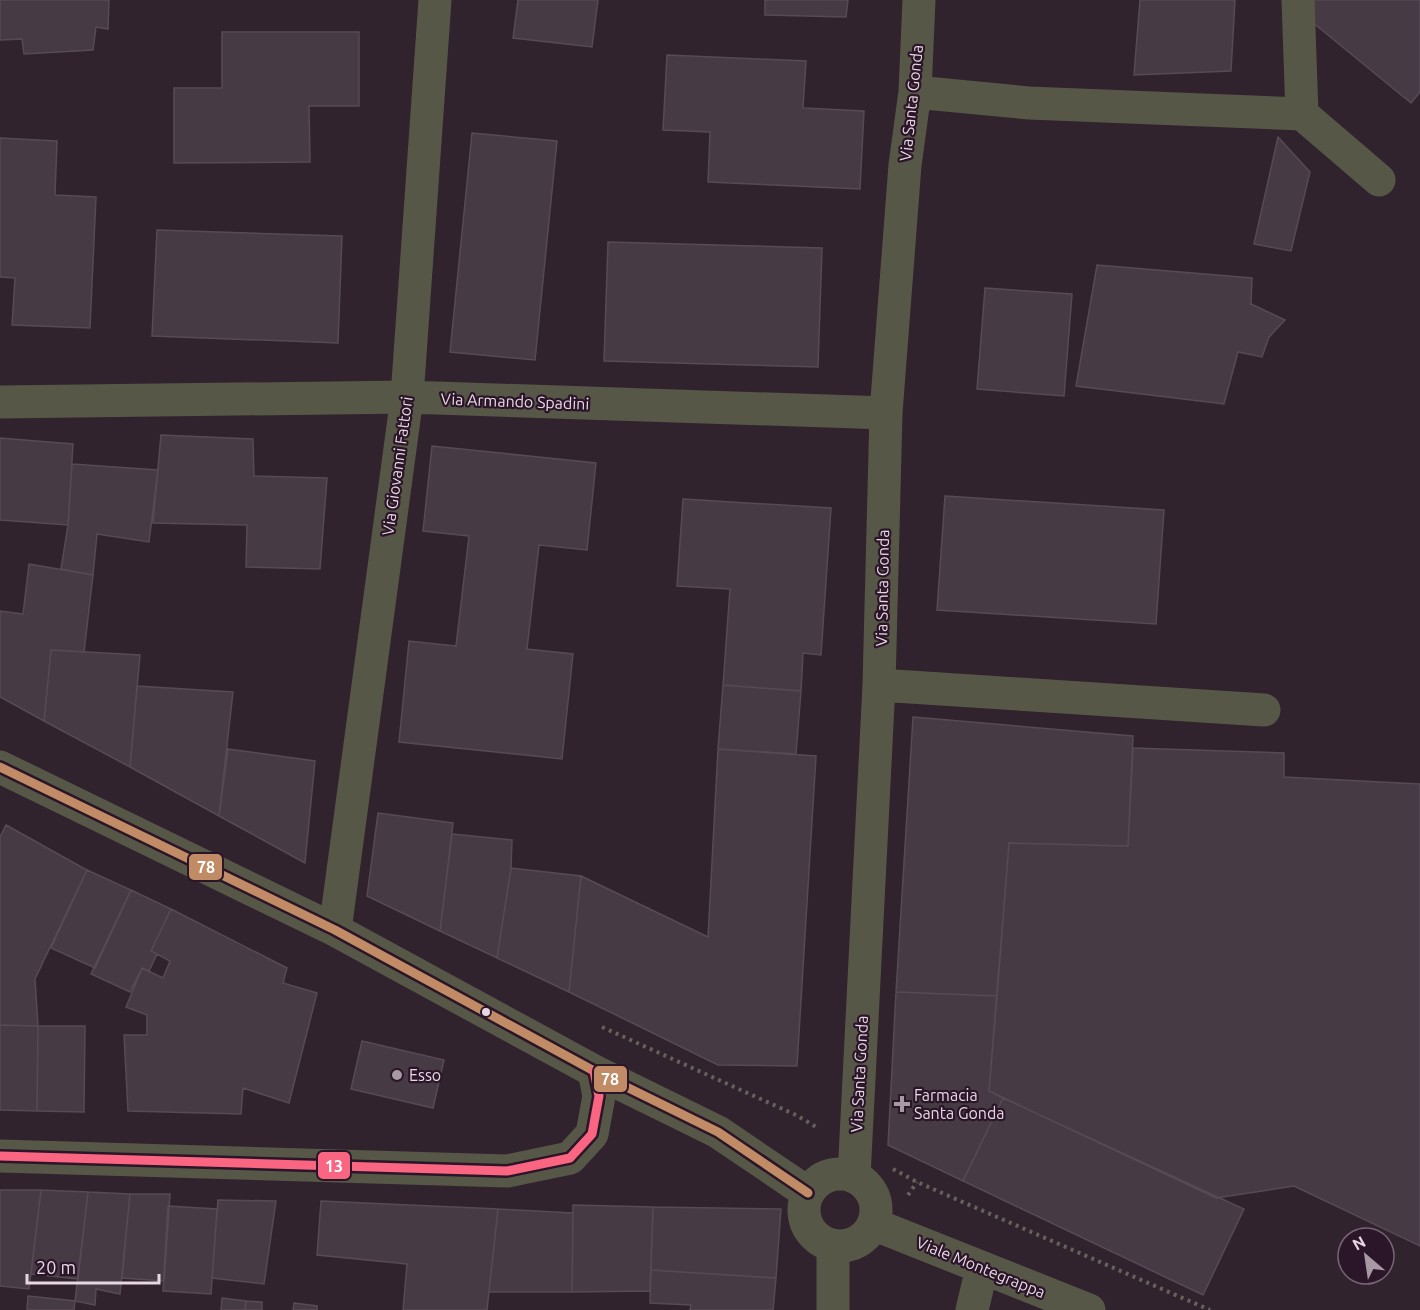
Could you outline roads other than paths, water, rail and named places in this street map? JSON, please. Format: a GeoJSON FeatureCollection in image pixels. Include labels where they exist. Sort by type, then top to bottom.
{"type":"FeatureCollection","features":[{"type":"Feature","properties":{"kind":"street","name":"Via Giovanni Fattori"},"geometry":{"type":"LineString","coordinates":[[335,930],[407,397],[435,0]]}},
{"type":"Feature","properties":{"kind":"street","name":"Via Santa Gonda"},"geometry":{"type":"LineString","coordinates":[[854,1177],[879,685],[886,413],[904,165],[915,92],[919,0]]}},
{"type":"Feature","properties":{"kind":"street"},"geometry":{"type":"LineString","coordinates":[[1298,0],[1302,114]]}},
{"type":"Feature","properties":{"kind":"street"},"geometry":{"type":"LineString","coordinates":[[915,92],[1029,103],[1302,114],[1379,180]]}},
{"type":"Feature","properties":{"kind":"street","name":"Via Armando Spadini"},"geometry":{"type":"LineString","coordinates":[[0,402],[407,397],[886,413]]}},
{"type":"Feature","properties":{"kind":"street"},"geometry":{"type":"LineString","coordinates":[[879,685],[1264,710]]}},
{"type":"Feature","properties":{"kind":"street"},"geometry":{"type":"LineString","coordinates":[[0,766],[335,930],[594,1071],[718,1132],[808,1193]]}},
{"type":"Feature","properties":{"kind":"street"},"geometry":{"type":"LineString","coordinates":[[0,1156],[507,1171],[570,1158],[592,1134],[599,1096],[594,1071]]}},
{"type":"Feature","properties":{"kind":"street"},"geometry":{"type":"LineString","coordinates":[[834,1174],[854,1177],[864,1183],[871,1192],[876,1213],[873,1224],[867,1234],[857,1242],[846,1246],[834,1246],[823,1242],[807,1226],[804,1203],[808,1193],[815,1184],[834,1174]]}},
{"type":"Feature","properties":{"kind":"street","name":"Viale Montegrappa"},"geometry":{"type":"LineString","coordinates":[[873,1224],[1089,1310]]}},
{"type":"Feature","properties":{"kind":"street"},"geometry":{"type":"LineString","coordinates":[[833,1310],[834,1246]]}},
{"type":"Feature","properties":{"kind":"street"},"geometry":{"type":"LineString","coordinates":[[972,1310],[982,1268]]}},
{"type":"Feature","properties":{"kind":"place","name":"Esso"},"geometry":{"type":"Point","coordinates":[397,1075]}},
{"type":"Feature","properties":{"kind":"place","name":"Farmacia Santa Gonda"},"geometry":{"type":"Point","coordinates":[902,1104]}}]}
